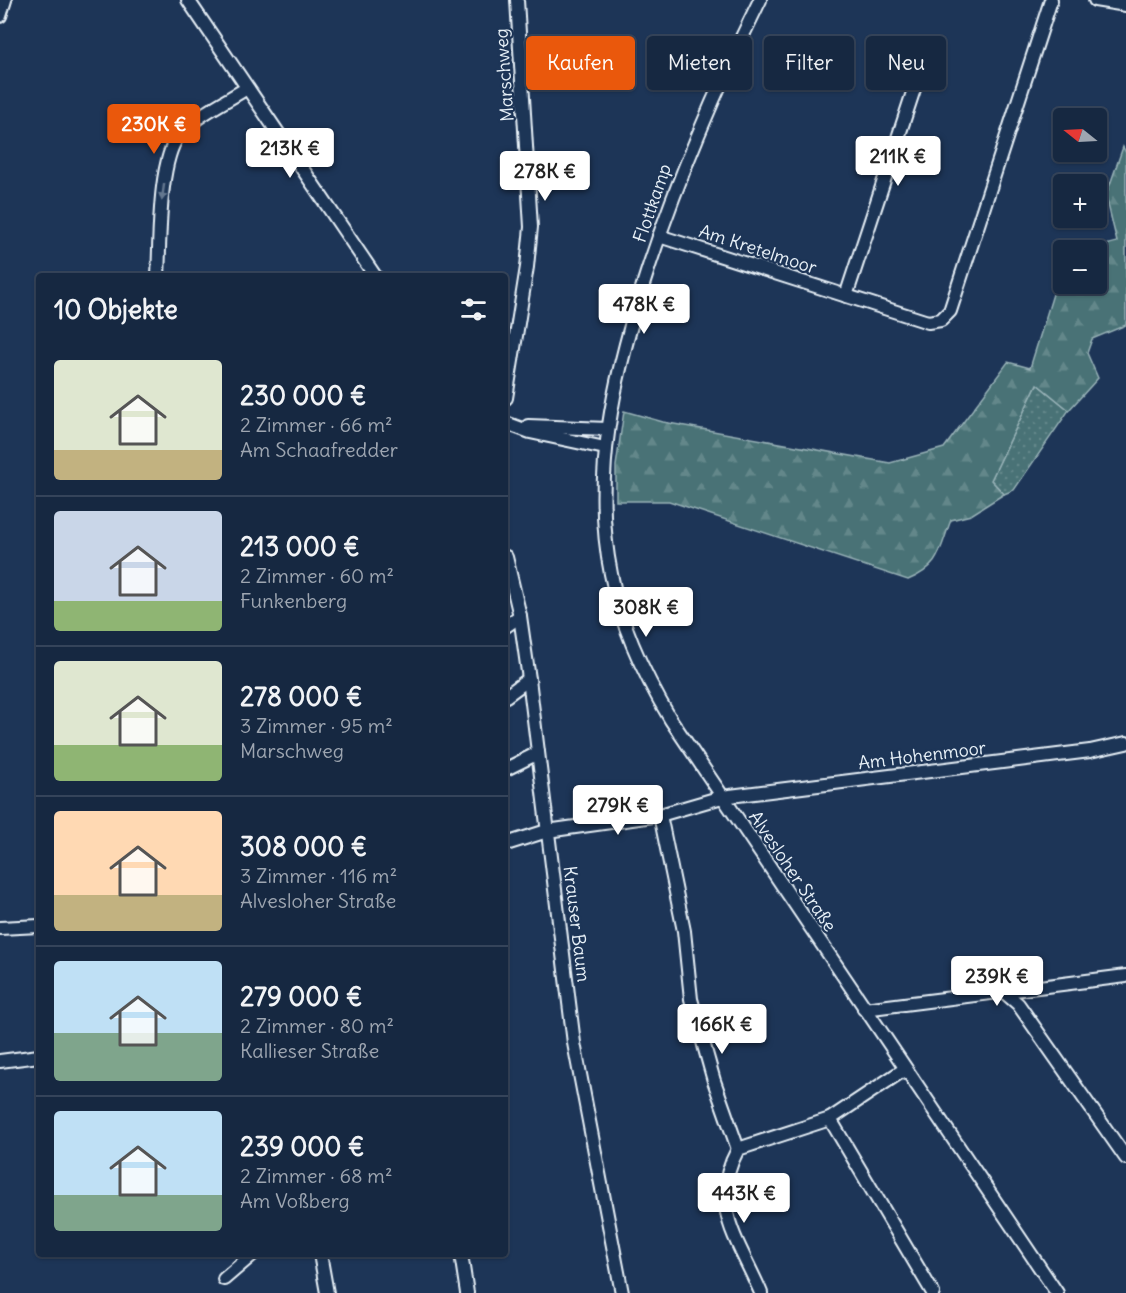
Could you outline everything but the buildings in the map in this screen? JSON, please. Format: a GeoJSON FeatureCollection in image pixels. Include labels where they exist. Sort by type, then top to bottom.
{"type":"FeatureCollection","features":[{"type":"Feature","properties":{"kind":"street"},"geometry":{"type":"LineString","coordinates":[[0,16],[5,0]]}},
{"type":"Feature","properties":{"kind":"street"},"geometry":{"type":"LineString","coordinates":[[188,0],[373,273]]}},
{"type":"Feature","properties":{"kind":"street","name":"Marschweg"},"geometry":{"type":"LineString","coordinates":[[508,386],[531,227],[517,0]]}},
{"type":"Feature","properties":{"kind":"street","name":"Flottkamp"},"geometry":{"type":"LineString","coordinates":[[608,429],[630,326],[658,236],[690,148],[760,0]]}},
{"type":"Feature","properties":{"kind":"street","name":"Am Kretelmoor"},"geometry":{"type":"LineString","coordinates":[[658,236],[928,322],[941,320],[950,311],[1051,0]]}},
{"type":"Feature","properties":{"kind":"street"},"geometry":{"type":"LineString","coordinates":[[1095,0],[1126,5]]}},
{"type":"Feature","properties":{"kind":"street"},"geometry":{"type":"LineString","coordinates":[[158,273],[162,201],[170,151],[188,126],[247,87]]}},
{"type":"Feature","properties":{"kind":"street"},"geometry":{"type":"LineString","coordinates":[[846,296],[914,90]]}},
{"type":"Feature","properties":{"kind":"street"},"geometry":{"type":"LineString","coordinates":[[508,424],[530,432],[605,448]]}},
{"type":"Feature","properties":{"kind":"street"},"geometry":{"type":"LineString","coordinates":[[522,428],[608,429]]}},
{"type":"Feature","properties":{"kind":"street","name":"Alvesloher Straße"},"geometry":{"type":"LineString","coordinates":[[608,429],[603,492],[610,573],[621,616],[652,689],[864,1009],[1057,1293]]}},
{"type":"Feature","properties":{"kind":"street","name":"Krauser Baum"},"geometry":{"type":"LineString","coordinates":[[508,568],[520,616],[529,679],[574,1043],[622,1293]]}},
{"type":"Feature","properties":{"kind":"street"},"geometry":{"type":"LineString","coordinates":[[508,625],[520,616]]}},
{"type":"Feature","properties":{"kind":"street"},"geometry":{"type":"LineString","coordinates":[[508,695],[529,679]]}},
{"type":"Feature","properties":{"kind":"street","name":"Am Hohenmoor"},"geometry":{"type":"LineString","coordinates":[[508,843],[547,831],[660,815],[722,797],[1090,751],[1126,743]]}},
{"type":"Feature","properties":{"kind":"street"},"geometry":{"type":"LineString","coordinates":[[508,767],[538,753]]}},
{"type":"Feature","properties":{"kind":"street"},"geometry":{"type":"LineString","coordinates":[[660,815],[684,931],[690,999],[714,1082],[738,1149]]}},
{"type":"Feature","properties":{"kind":"street"},"geometry":{"type":"LineString","coordinates":[[0,928],[36,926]]}},
{"type":"Feature","properties":{"kind":"street"},"geometry":{"type":"LineString","coordinates":[[864,1009],[1126,976]]}},
{"type":"Feature","properties":{"kind":"street"},"geometry":{"type":"LineString","coordinates":[[1003,992],[1018,1004],[1126,1158]]}},
{"type":"Feature","properties":{"kind":"street"},"geometry":{"type":"LineString","coordinates":[[0,1061],[36,1056]]}},
{"type":"Feature","properties":{"kind":"street"},"geometry":{"type":"LineString","coordinates":[[761,1293],[733,1237],[726,1217],[724,1191],[728,1168],[738,1149],[830,1119],[905,1069]]}},
{"type":"Feature","properties":{"kind":"street"},"geometry":{"type":"LineString","coordinates":[[830,1119],[933,1293]]}},
{"type":"Feature","properties":{"kind":"street"},"geometry":{"type":"LineString","coordinates":[[224,1279],[250,1257]]}},
{"type":"Feature","properties":{"kind":"street"},"geometry":{"type":"LineString","coordinates":[[321,1257],[327,1293]]}},
{"type":"Feature","properties":{"kind":"street"},"geometry":{"type":"LineString","coordinates":[[461,1257],[467,1293]]}},
{"type":"Feature","properties":{"kind":"green space"},"geometry":{"type":"Polygon","coordinates":[[[1123,147],[1126,153],[1126,325],[1092,339],[1087,353],[1098,378],[1069,410],[1037,384],[991,480],[1004,494],[971,515],[951,520],[941,549],[933,563],[919,575],[908,580],[669,501],[616,501],[616,466],[624,411],[663,422],[890,463],[944,448],[1008,362],[1030,368],[1053,294],[1107,294],[1107,245],[1117,242],[1107,193],[1123,147]]]}},
{"type":"Feature","properties":{"kind":"green space"},"geometry":{"type":"Polygon","coordinates":[[[1037,384],[1069,410],[1014,490],[1004,494],[991,480],[1037,384]]]}}]}
